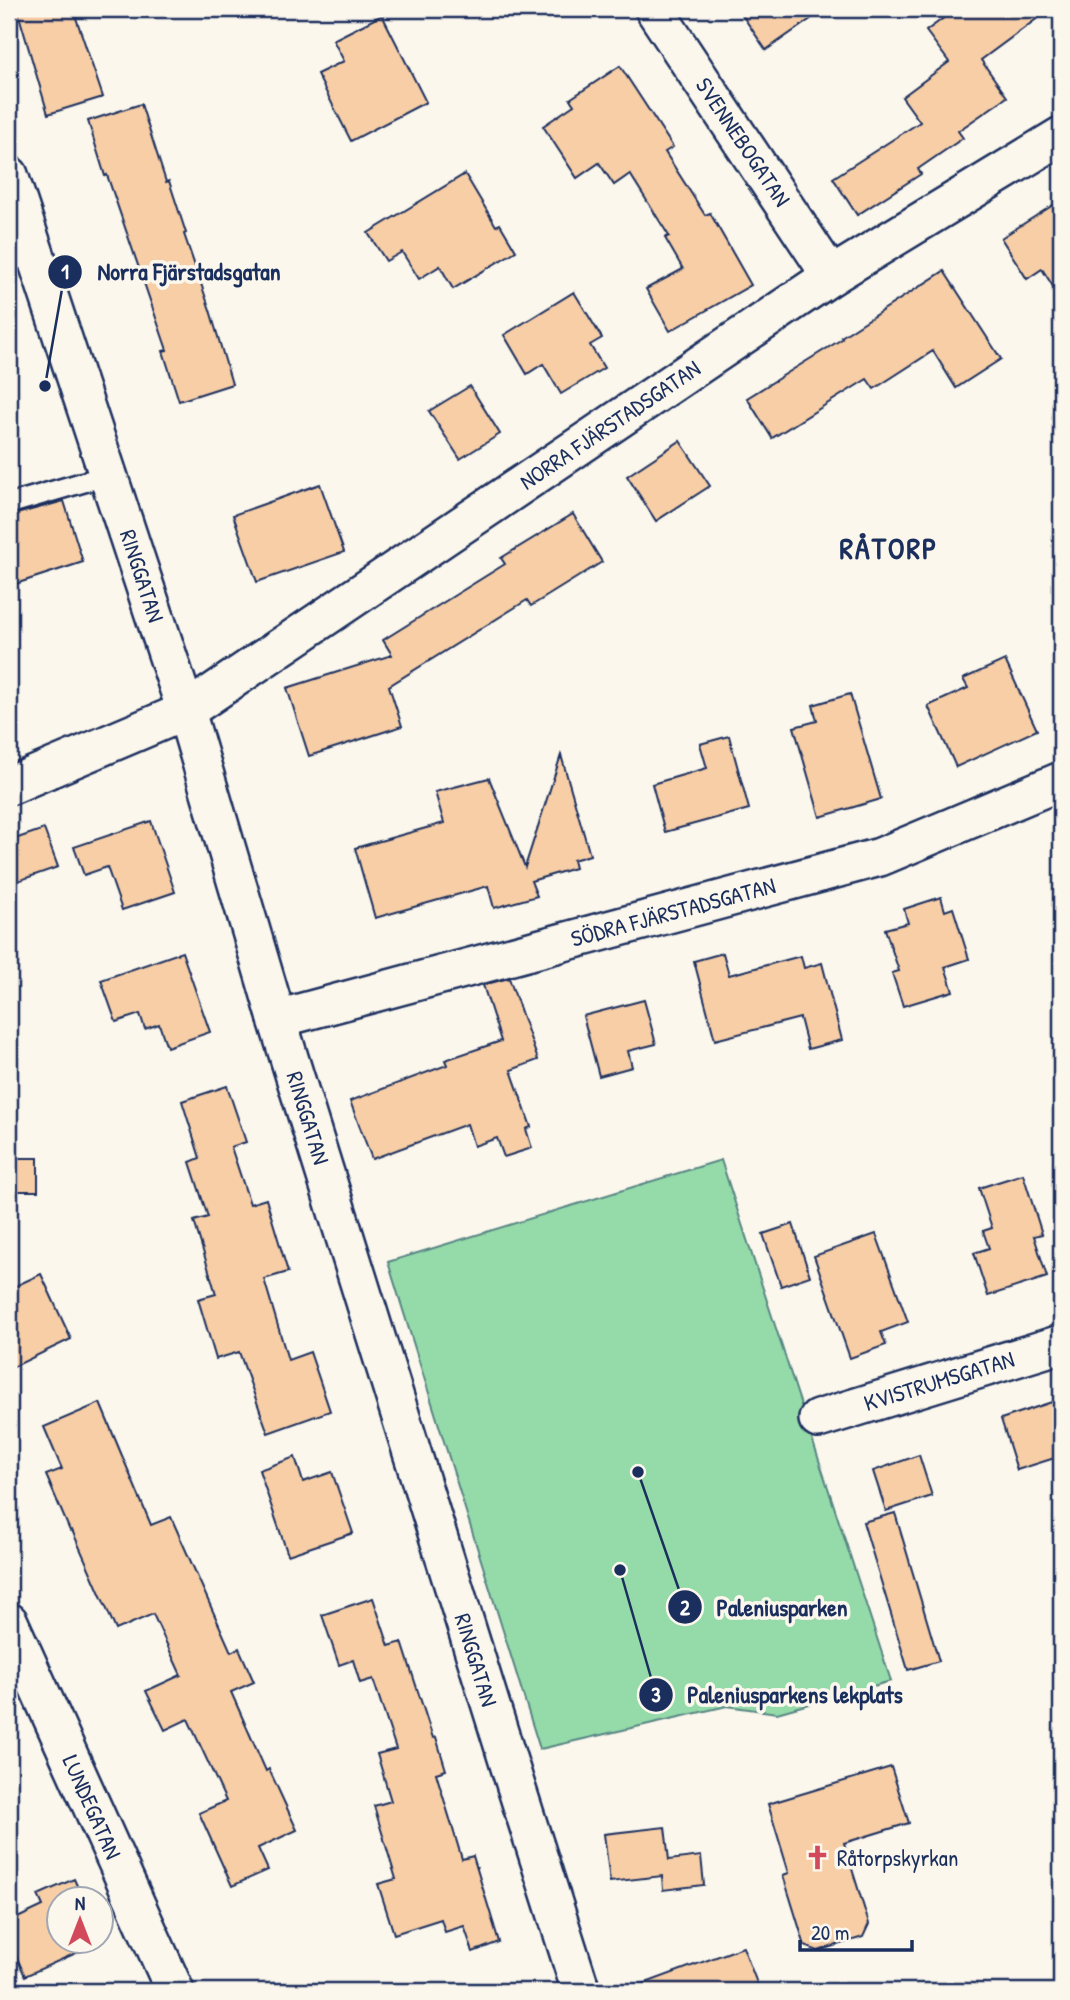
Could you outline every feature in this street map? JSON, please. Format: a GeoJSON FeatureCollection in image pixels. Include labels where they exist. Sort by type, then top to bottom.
{"type":"FeatureCollection","features":[{"type":"Feature","properties":{"kind":"street","name":"SVENNEBOGATAN"},"geometry":{"type":"LineString","coordinates":[[654,9],[831,276]]}},
{"type":"Feature","properties":{"kind":"street","name":"NORRA FJÄRSTADSGATAN"},"geometry":{"type":"LineString","coordinates":[[9,786],[187,711],[831,276],[1061,136]]}},
{"type":"Feature","properties":{"kind":"street","name":"RINGGATAN"},"geometry":{"type":"LineString","coordinates":[[9,175],[21,255],[108,475],[187,711],[277,1019],[581,1991]]}},
{"type":"Feature","properties":{"kind":"street","name":"SÖDRA FJÄRSTADSGATAN"},"geometry":{"type":"LineString","coordinates":[[277,1019],[880,857],[1061,781]]}},
{"type":"Feature","properties":{"kind":"street","name":"KVISTRUMSGATAN"},"geometry":{"type":"LineString","coordinates":[[818,1419],[1061,1344]]}},
{"type":"Feature","properties":{"kind":"street","name":"LUNDEGATAN"},"geometry":{"type":"LineString","coordinates":[[9,1622],[175,1991]]}},
{"type":"Feature","properties":{"kind":"lane"},"geometry":{"type":"LineString","coordinates":[[9,503],[108,475]]}},
{"type":"Feature","properties":{"kind":"green space"},"geometry":{"type":"Polygon","coordinates":[[[721,1160],[891,1681],[777,1713],[727,1706],[540,1749],[388,1262],[721,1160]]]}},
{"type":"Feature","properties":{"kind":"building"},"geometry":{"type":"Polygon","coordinates":[[[17,9],[73,9],[103,97],[48,114],[17,9]]]}},
{"type":"Feature","properties":{"kind":"building"},"geometry":{"type":"Polygon","coordinates":[[[738,9],[825,9],[766,50],[738,9]]]}},
{"type":"Feature","properties":{"kind":"building"},"geometry":{"type":"Polygon","coordinates":[[[956,9],[1050,9],[981,60],[1007,97],[958,131],[963,138],[918,169],[921,174],[857,215],[833,178],[920,122],[902,97],[949,62],[926,31],[956,9]]]}},
{"type":"Feature","properties":{"kind":"building"},"geometry":{"type":"Polygon","coordinates":[[[382,15],[426,102],[351,141],[317,74],[344,61],[333,40],[382,15]]]}},
{"type":"Feature","properties":{"kind":"building"},"geometry":{"type":"Polygon","coordinates":[[[620,66],[673,147],[665,152],[705,215],[710,213],[751,285],[670,331],[646,289],[683,269],[665,238],[669,236],[630,174],[614,185],[599,163],[577,178],[543,126],[574,105],[570,99],[620,66]]]}},
{"type":"Feature","properties":{"kind":"building"},"geometry":{"type":"Polygon","coordinates":[[[141,104],[186,233],[184,234],[232,384],[179,401],[163,351],[167,350],[88,121],[141,104]]]}},
{"type":"Feature","properties":{"kind":"building"},"geometry":{"type":"Polygon","coordinates":[[[465,174],[496,226],[500,224],[516,251],[453,289],[440,266],[419,279],[402,252],[386,261],[368,233],[465,174]]]}},
{"type":"Feature","properties":{"kind":"building"},"geometry":{"type":"Polygon","coordinates":[[[1061,200],[1061,299],[1042,269],[1027,279],[1001,238],[1061,200]]]}},
{"type":"Feature","properties":{"kind":"building"},"geometry":{"type":"Polygon","coordinates":[[[944,271],[1001,359],[956,388],[933,351],[874,389],[867,379],[772,438],[747,398],[944,271]]]}},
{"type":"Feature","properties":{"kind":"building"},"geometry":{"type":"Polygon","coordinates":[[[574,292],[602,338],[590,345],[604,368],[561,394],[543,364],[527,374],[504,335],[574,292]]]}},
{"type":"Feature","properties":{"kind":"building"},"geometry":{"type":"Polygon","coordinates":[[[470,386],[500,434],[460,459],[429,411],[470,386]]]}},
{"type":"Feature","properties":{"kind":"building"},"geometry":{"type":"Polygon","coordinates":[[[680,441],[710,486],[656,521],[627,476],[680,441]]]}},
{"type":"Feature","properties":{"kind":"building"},"geometry":{"type":"Polygon","coordinates":[[[320,484],[344,552],[257,582],[233,515],[320,484]]]}},
{"type":"Feature","properties":{"kind":"building"},"geometry":{"type":"Polygon","coordinates":[[[64,501],[83,562],[9,586],[9,516],[64,501]]]}},
{"type":"Feature","properties":{"kind":"building"},"geometry":{"type":"Polygon","coordinates":[[[573,514],[602,562],[531,606],[527,600],[389,686],[402,726],[309,756],[287,688],[392,655],[383,640],[505,564],[501,558],[573,514]]]}},
{"type":"Feature","properties":{"kind":"building"},"geometry":{"type":"Polygon","coordinates":[[[1005,660],[1037,730],[956,767],[928,706],[968,688],[963,679],[1005,660]]]}},
{"type":"Feature","properties":{"kind":"building"},"geometry":{"type":"Polygon","coordinates":[[[850,694],[881,799],[820,817],[794,727],[817,721],[813,705],[850,694]]]}},
{"type":"Feature","properties":{"kind":"building"},"geometry":{"type":"Polygon","coordinates":[[[729,736],[749,809],[665,832],[652,784],[707,768],[700,744],[729,736]]]}},
{"type":"Feature","properties":{"kind":"building"},"geometry":{"type":"Polygon","coordinates":[[[561,755],[590,855],[573,860],[575,868],[531,881],[537,896],[494,908],[488,886],[375,918],[355,848],[444,823],[435,792],[489,778],[525,867],[561,755]]]}},
{"type":"Feature","properties":{"kind":"building"},"geometry":{"type":"Polygon","coordinates":[[[151,821],[175,892],[122,910],[107,867],[84,875],[74,847],[151,821]]]}},
{"type":"Feature","properties":{"kind":"building"},"geometry":{"type":"Polygon","coordinates":[[[44,829],[58,867],[9,884],[9,841],[44,829]]]}},
{"type":"Feature","properties":{"kind":"building"},"geometry":{"type":"Polygon","coordinates":[[[941,897],[945,911],[953,908],[969,959],[945,967],[953,991],[903,1006],[892,973],[899,971],[885,929],[908,923],[904,909],[941,897]]]}},
{"type":"Feature","properties":{"kind":"building"},"geometry":{"type":"Polygon","coordinates":[[[182,952],[210,1032],[167,1047],[159,1024],[145,1029],[140,1014],[116,1022],[101,980],[182,952]]]}},
{"type":"Feature","properties":{"kind":"building"},"geometry":{"type":"Polygon","coordinates":[[[723,953],[729,975],[801,956],[804,968],[822,963],[842,1040],[808,1049],[800,1018],[715,1040],[694,961],[723,953]]]}},
{"type":"Feature","properties":{"kind":"building"},"geometry":{"type":"Polygon","coordinates":[[[509,978],[538,1060],[511,1070],[531,1127],[526,1129],[532,1148],[504,1157],[497,1138],[474,1146],[467,1124],[372,1159],[350,1101],[447,1065],[445,1060],[501,1041],[483,985],[509,978]]]}},
{"type":"Feature","properties":{"kind":"building"},"geometry":{"type":"Polygon","coordinates":[[[644,1000],[656,1044],[628,1051],[632,1067],[599,1076],[583,1016],[644,1000]]]}},
{"type":"Feature","properties":{"kind":"building"},"geometry":{"type":"Polygon","coordinates":[[[227,1086],[246,1142],[231,1147],[250,1204],[266,1199],[288,1272],[264,1279],[288,1360],[310,1352],[330,1411],[268,1433],[239,1352],[216,1359],[198,1299],[216,1294],[194,1221],[208,1217],[190,1162],[200,1158],[182,1101],[227,1086]]]}},
{"type":"Feature","properties":{"kind":"building"},"geometry":{"type":"Polygon","coordinates":[[[9,1158],[38,1158],[38,1191],[9,1191],[9,1158]]]}},
{"type":"Feature","properties":{"kind":"building"},"geometry":{"type":"Polygon","coordinates":[[[1023,1174],[1042,1234],[1034,1236],[1047,1277],[988,1296],[974,1253],[989,1248],[983,1231],[992,1228],[979,1188],[1023,1174]]]}},
{"type":"Feature","properties":{"kind":"building"},"geometry":{"type":"Polygon","coordinates":[[[793,1224],[810,1276],[781,1286],[763,1234],[793,1224]]]}},
{"type":"Feature","properties":{"kind":"building"},"geometry":{"type":"Polygon","coordinates":[[[876,1234],[908,1322],[881,1332],[886,1345],[850,1358],[814,1256],[876,1234]]]}},
{"type":"Feature","properties":{"kind":"building"},"geometry":{"type":"Polygon","coordinates":[[[41,1274],[71,1339],[9,1369],[9,1289],[41,1274]]]}},
{"type":"Feature","properties":{"kind":"building"},"geometry":{"type":"Polygon","coordinates":[[[1061,1399],[1061,1456],[1017,1470],[1001,1419],[1061,1399]]]}},
{"type":"Feature","properties":{"kind":"building"},"geometry":{"type":"Polygon","coordinates":[[[100,1403],[151,1525],[171,1517],[231,1652],[239,1648],[254,1682],[231,1692],[266,1771],[269,1769],[297,1830],[258,1848],[268,1870],[232,1886],[199,1813],[226,1801],[188,1719],[165,1730],[146,1691],[181,1675],[153,1614],[116,1630],[46,1475],[62,1469],[44,1427],[100,1403]]]}},
{"type":"Feature","properties":{"kind":"building"},"geometry":{"type":"Polygon","coordinates":[[[919,1455],[932,1496],[886,1511],[873,1471],[919,1455]]]}},
{"type":"Feature","properties":{"kind":"building"},"geometry":{"type":"Polygon","coordinates":[[[295,1457],[303,1482],[332,1472],[353,1533],[288,1555],[259,1470],[295,1457]]]}},
{"type":"Feature","properties":{"kind":"building"},"geometry":{"type":"Polygon","coordinates":[[[895,1513],[939,1661],[908,1670],[863,1522],[895,1513]]]}},
{"type":"Feature","properties":{"kind":"building"},"geometry":{"type":"Polygon","coordinates":[[[373,1598],[389,1646],[402,1642],[446,1770],[436,1773],[462,1859],[473,1856],[499,1942],[473,1952],[464,1926],[445,1932],[441,1919],[394,1934],[378,1884],[396,1879],[374,1806],[391,1801],[377,1754],[396,1749],[373,1679],[360,1683],[353,1660],[339,1665],[322,1615],[373,1598]]]}},
{"type":"Feature","properties":{"kind":"building","name":"Råtorpskyrkan"},"geometry":{"type":"Polygon","coordinates":[[[891,1767],[909,1823],[844,1843],[869,1924],[863,1937],[818,1951],[805,1946],[783,1875],[789,1873],[768,1804],[891,1767]]]}},
{"type":"Feature","properties":{"kind":"building"},"geometry":{"type":"Polygon","coordinates":[[[665,1827],[669,1860],[701,1856],[704,1885],[663,1890],[662,1876],[610,1882],[604,1834],[665,1827]]]}},
{"type":"Feature","properties":{"kind":"building"},"geometry":{"type":"Polygon","coordinates":[[[74,1879],[76,1884],[63,1884],[74,1879]]]}},
{"type":"Feature","properties":{"kind":"building"},"geometry":{"type":"Polygon","coordinates":[[[46,1891],[46,1954],[74,1954],[25,1976],[9,1940],[9,1922],[43,1906],[38,1895],[46,1891]]]}},
{"type":"Feature","properties":{"kind":"building"},"geometry":{"type":"Polygon","coordinates":[[[743,1947],[760,1991],[633,1991],[632,1988],[743,1947]]]}},
{"type":"Feature","properties":{"kind":"place","name":"Norra Fjärstadsgatan"},"geometry":{"type":"Point","coordinates":[45,386]}},
{"type":"Feature","properties":{"kind":"place","name":"Paleniusparken"},"geometry":{"type":"Point","coordinates":[638,1472]}},
{"type":"Feature","properties":{"kind":"place","name":"Paleniusparkens lekplats"},"geometry":{"type":"Point","coordinates":[620,1570]}},
{"type":"Feature","properties":{"kind":"place","name":"Råtorpskyrkan"},"geometry":{"type":"Point","coordinates":[817,1858]}},
{"type":"Feature","properties":{"kind":"district","name":"RÅTORP"},"geometry":{"type":"Point","coordinates":[889,549]}}]}
